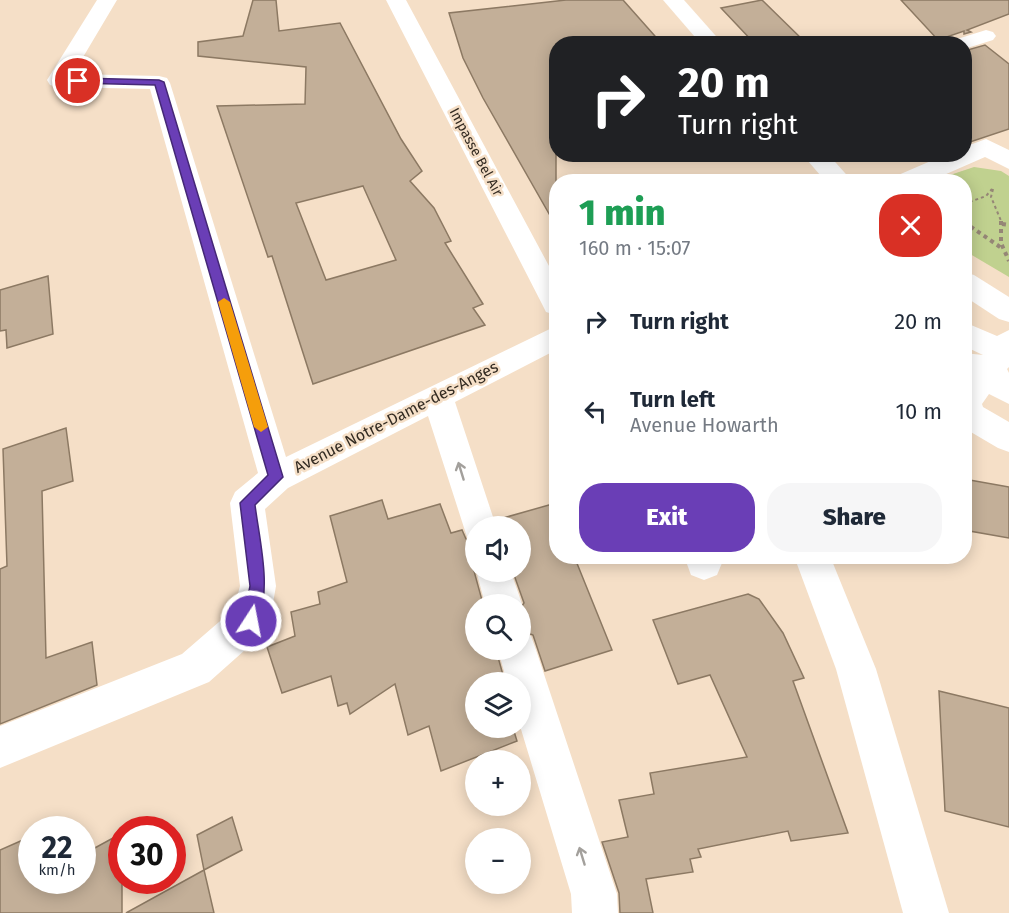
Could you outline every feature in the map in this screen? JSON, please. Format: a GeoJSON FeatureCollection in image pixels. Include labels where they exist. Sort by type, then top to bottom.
{"type":"FeatureCollection","features":[{"type":"Feature","properties":{"kind":"street"},"geometry":{"type":"LineString","coordinates":[[107,0],[58,80],[159,82],[276,477]]}},
{"type":"Feature","properties":{"kind":"street","name":"Impasse Bel Air"},"geometry":{"type":"LineString","coordinates":[[396,0],[549,291]]}},
{"type":"Feature","properties":{"kind":"street"},"geometry":{"type":"LineString","coordinates":[[673,0],[705,36]]}},
{"type":"Feature","properties":{"kind":"street"},"geometry":{"type":"LineString","coordinates":[[972,40],[986,36]]}},
{"type":"Feature","properties":{"kind":"street"},"geometry":{"type":"LineString","coordinates":[[972,153],[986,147],[1009,161]]}},
{"type":"Feature","properties":{"kind":"street"},"geometry":{"type":"LineString","coordinates":[[822,162],[833,174]]}},
{"type":"Feature","properties":{"kind":"street"},"geometry":{"type":"LineString","coordinates":[[924,174],[951,162]]}},
{"type":"Feature","properties":{"kind":"street"},"geometry":{"type":"LineString","coordinates":[[972,287],[1009,311]]}},
{"type":"Feature","properties":{"kind":"street","name":"Avenue Notre-Dame-des-Anges"},"geometry":{"type":"LineString","coordinates":[[0,747],[195,668],[251,621],[258,586],[247,503],[276,477],[549,341]]}},
{"type":"Feature","properties":{"kind":"street"},"geometry":{"type":"LineString","coordinates":[[972,351],[984,378],[986,401],[1009,414]]}},
{"type":"Feature","properties":{"kind":"street"},"geometry":{"type":"LineString","coordinates":[[972,413],[984,378]]}},
{"type":"Feature","properties":{"kind":"street"},"geometry":{"type":"LineString","coordinates":[[438,397],[476,516]]}},
{"type":"Feature","properties":{"kind":"street"},"geometry":{"type":"LineString","coordinates":[[972,417],[1009,438]]}},
{"type":"Feature","properties":{"kind":"street"},"geometry":{"type":"LineString","coordinates":[[815,564],[856,669],[926,913]]}},
{"type":"Feature","properties":{"kind":"street"},"geometry":{"type":"LineString","coordinates":[[520,660],[594,894],[595,913]]}},
{"type":"Feature","properties":{"kind":"path"},"geometry":{"type":"LineString","coordinates":[[993,189],[991,197],[1002,224],[1001,243],[1009,261]]}},
{"type":"Feature","properties":{"kind":"path"},"geometry":{"type":"LineString","coordinates":[[1002,224],[1009,225]]}},
{"type":"Feature","properties":{"kind":"path"},"geometry":{"type":"LineString","coordinates":[[972,228],[1004,250]]}},
{"type":"Feature","properties":{"kind":"green space"},"geometry":{"type":"Polygon","coordinates":[[[974,167],[1001,171],[1009,176],[1009,277],[972,255],[972,174],[953,174],[974,167]]]}},
{"type":"Feature","properties":{"kind":"building"},"geometry":{"type":"Polygon","coordinates":[[[253,0],[276,0],[279,31],[340,23],[401,139],[422,171],[410,181],[434,208],[451,241],[445,243],[483,304],[473,308],[485,325],[313,384],[272,256],[268,257],[217,106],[305,104],[306,67],[198,56],[198,42],[243,36],[253,0]],[[363,186],[296,203],[326,280],[396,260],[363,186]]]}},
{"type":"Feature","properties":{"kind":"building"},"geometry":{"type":"Polygon","coordinates":[[[566,0],[623,0],[655,36],[549,36],[549,162],[556,162],[556,174],[549,174],[549,214],[483,98],[463,58],[449,13],[566,0]]]}},
{"type":"Feature","properties":{"kind":"building"},"geometry":{"type":"Polygon","coordinates":[[[762,0],[799,36],[747,36],[721,8],[762,0]]]}},
{"type":"Feature","properties":{"kind":"building"},"geometry":{"type":"Polygon","coordinates":[[[901,0],[1009,0],[1009,14],[967,30],[971,32],[934,36],[901,0]]]}},
{"type":"Feature","properties":{"kind":"building"},"geometry":{"type":"Polygon","coordinates":[[[985,45],[1009,64],[1009,129],[972,141],[972,49],[985,45]]]}},
{"type":"Feature","properties":{"kind":"building"},"geometry":{"type":"Polygon","coordinates":[[[48,276],[53,334],[7,348],[6,330],[0,331],[0,290],[48,276]]]}},
{"type":"Feature","properties":{"kind":"building"},"geometry":{"type":"Polygon","coordinates":[[[66,428],[73,481],[42,491],[46,658],[92,642],[97,685],[0,724],[0,569],[7,566],[3,449],[66,428]]]}},
{"type":"Feature","properties":{"kind":"building"},"geometry":{"type":"Polygon","coordinates":[[[972,480],[1009,487],[1009,538],[972,531],[972,480]]]}},
{"type":"Feature","properties":{"kind":"building"},"geometry":{"type":"Polygon","coordinates":[[[382,500],[388,519],[440,504],[451,533],[462,530],[465,537],[465,582],[477,582],[480,594],[465,594],[465,660],[499,660],[502,672],[465,672],[465,738],[516,738],[517,741],[494,750],[465,750],[465,762],[441,771],[429,726],[408,735],[395,684],[350,714],[347,703],[338,706],[331,676],[282,693],[267,647],[295,636],[291,612],[320,604],[318,592],[347,582],[330,516],[382,500]]]}},
{"type":"Feature","properties":{"kind":"building"},"geometry":{"type":"Polygon","coordinates":[[[549,505],[549,564],[577,564],[612,650],[545,671],[531,634],[531,594],[521,594],[517,582],[531,582],[531,516],[510,516],[549,505]]]}},
{"type":"Feature","properties":{"kind":"building"},"geometry":{"type":"Polygon","coordinates":[[[748,594],[759,599],[783,633],[804,678],[793,681],[848,833],[791,841],[788,831],[698,849],[701,857],[690,859],[693,872],[646,879],[653,913],[620,913],[619,893],[602,842],[628,837],[619,800],[654,794],[650,773],[747,757],[710,675],[678,684],[653,620],[748,594]]]}},
{"type":"Feature","properties":{"kind":"building"},"geometry":{"type":"Polygon","coordinates":[[[939,691],[1009,708],[1009,827],[945,811],[939,691]]]}},
{"type":"Feature","properties":{"kind":"building"},"geometry":{"type":"Polygon","coordinates":[[[232,817],[242,850],[204,870],[197,835],[232,817]]]}},
{"type":"Feature","properties":{"kind":"building"},"geometry":{"type":"Polygon","coordinates":[[[108,841],[108,894],[122,894],[122,913],[0,913],[0,850],[18,842],[18,894],[96,894],[96,847],[108,841]]]}},
{"type":"Feature","properties":{"kind":"building"},"geometry":{"type":"Polygon","coordinates":[[[204,870],[214,913],[126,913],[160,894],[186,894],[186,880],[204,870]]]}},
{"type":"Feature","properties":{"kind":"slow traffic"},"geometry":{"type":"LineString","coordinates":[[224,302],[261,427]]}},
{"type":"Feature","properties":{"kind":"route"},"geometry":{"type":"LineString","coordinates":[[78,81],[159,82],[276,477],[247,503],[258,586],[251,621]]}}]}
